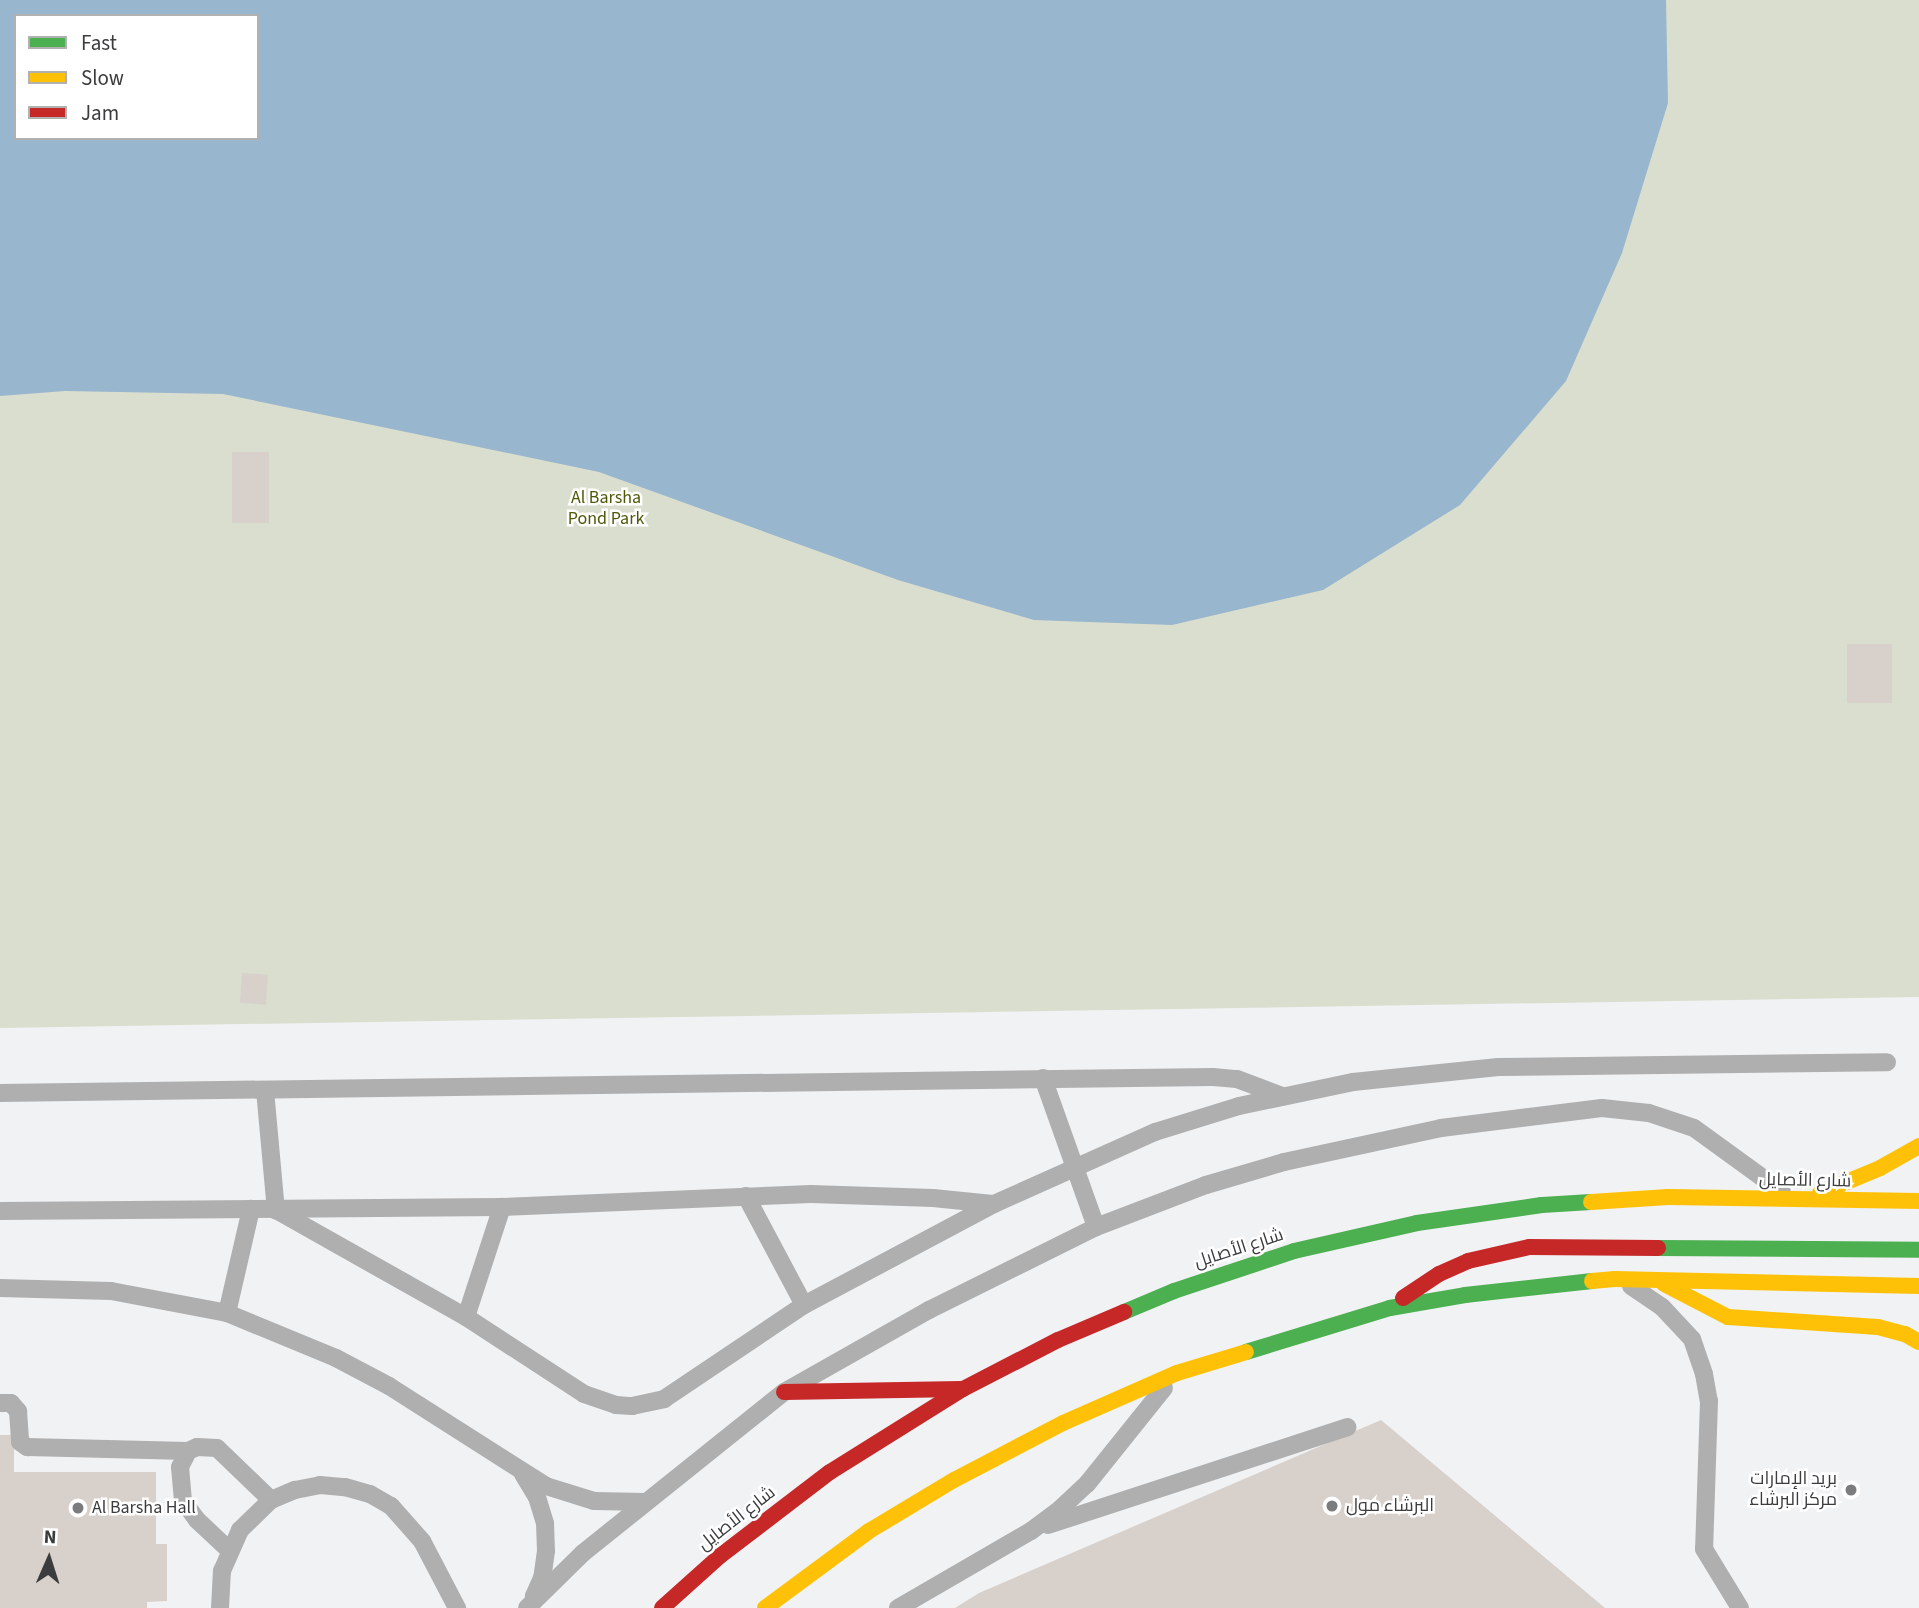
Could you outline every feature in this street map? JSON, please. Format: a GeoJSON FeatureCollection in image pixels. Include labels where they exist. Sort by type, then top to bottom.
{"type":"FeatureCollection","features":[{"type":"Feature","properties":{"kind":"street"},"geometry":{"type":"LineString","coordinates":[[1797,1200],[1880,1168],[1919,1146]]}},
{"type":"Feature","properties":{"kind":"street","name":"شارع الأصايل"},"geometry":{"type":"LineString","coordinates":[[662,1608],[720,1556],[830,1472],[963,1389],[1058,1340],[1174,1291],[1294,1251],[1417,1223],[1542,1205],[1668,1197],[1919,1201]]}},
{"type":"Feature","properties":{"kind":"street"},"geometry":{"type":"LineString","coordinates":[[1390,1308],[1414,1289],[1468,1261],[1529,1247],[1919,1250]]}},
{"type":"Feature","properties":{"kind":"street"},"geometry":{"type":"LineString","coordinates":[[765,1608],[869,1531],[954,1480],[1063,1423],[1177,1373],[1390,1308],[1465,1295],[1615,1279],[1919,1286]]}},
{"type":"Feature","properties":{"kind":"street"},"geometry":{"type":"LineString","coordinates":[[1652,1279],[1728,1317],[1878,1326],[1905,1334],[1919,1342]]}},
{"type":"Feature","properties":{"kind":"street"},"geometry":{"type":"LineString","coordinates":[[784,1392],[963,1389]]}},
{"type":"Feature","properties":{"kind":"lane"},"geometry":{"type":"LineString","coordinates":[[276,1210],[466,1317],[584,1394],[616,1405],[632,1406],[664,1399],[804,1305],[994,1204],[1154,1132],[1282,1096],[1425,1072],[1497,1067],[1887,1062]]}},
{"type":"Feature","properties":{"kind":"lane"},"geometry":{"type":"LineString","coordinates":[[0,1093],[1213,1077],[1237,1079],[1282,1096]]}},
{"type":"Feature","properties":{"kind":"lane"},"geometry":{"type":"LineString","coordinates":[[1043,1078],[1096,1227]]}},
{"type":"Feature","properties":{"kind":"lane"},"geometry":{"type":"LineString","coordinates":[[265,1090],[276,1210]]}},
{"type":"Feature","properties":{"kind":"lane"},"geometry":{"type":"LineString","coordinates":[[529,1606],[583,1553],[784,1392],[929,1310],[1096,1227],[1206,1185],[1362,1143],[1441,1128],[1602,1108],[1649,1113],[1694,1128],[1797,1200]]}},
{"type":"Feature","properties":{"kind":"lane"},"geometry":{"type":"LineString","coordinates":[[0,1211],[502,1207],[746,1196],[872,1195],[994,1204]]}},
{"type":"Feature","properties":{"kind":"lane"},"geometry":{"type":"LineString","coordinates":[[746,1196],[804,1305]]}},
{"type":"Feature","properties":{"kind":"lane"},"geometry":{"type":"LineString","coordinates":[[466,1317],[502,1207]]}},
{"type":"Feature","properties":{"kind":"lane"},"geometry":{"type":"LineString","coordinates":[[227,1313],[251,1209]]}},
{"type":"Feature","properties":{"kind":"lane"},"geometry":{"type":"LineString","coordinates":[[1615,1279],[1640,1290],[1662,1307],[1692,1339],[1709,1401],[1704,1549],[1740,1608]]}},
{"type":"Feature","properties":{"kind":"lane"},"geometry":{"type":"LineString","coordinates":[[0,1288],[111,1291],[227,1313],[336,1359],[389,1386],[451,1423],[523,1474],[569,1495],[594,1501],[645,1502]]}},
{"type":"Feature","properties":{"kind":"lane"},"geometry":{"type":"LineString","coordinates":[[898,1608],[1031,1531],[1087,1484],[1177,1373]]}},
{"type":"Feature","properties":{"kind":"lane"},"geometry":{"type":"LineString","coordinates":[[0,1403],[10,1403],[18,1411],[20,1441],[27,1447],[188,1451],[197,1447],[217,1448],[271,1500]]}},
{"type":"Feature","properties":{"kind":"lane"},"geometry":{"type":"LineString","coordinates":[[1031,1531],[1347,1427]]}},
{"type":"Feature","properties":{"kind":"lane"},"geometry":{"type":"LineString","coordinates":[[188,1451],[180,1467],[183,1501],[197,1520],[229,1549]]}},
{"type":"Feature","properties":{"kind":"lane"},"geometry":{"type":"LineString","coordinates":[[523,1474],[537,1497],[545,1523],[547,1551],[542,1578],[529,1606]]}},
{"type":"Feature","properties":{"kind":"lane"},"geometry":{"type":"LineString","coordinates":[[220,1608],[222,1571],[229,1549],[240,1530],[271,1500],[295,1490],[320,1485],[358,1490],[391,1506],[422,1541],[457,1608]]}},
{"type":"Feature","properties":{"kind":"green space","name":"Al Barsha Pond Park"},"geometry":{"type":"Polygon","coordinates":[[[0,0],[1919,0],[1919,997],[0,1028],[0,0]]]}},
{"type":"Feature","properties":{"kind":"water"},"geometry":{"type":"Polygon","coordinates":[[[0,0],[1666,0],[1668,103],[1622,253],[1566,381],[1460,505],[1323,590],[1172,625],[1034,620],[898,580],[599,472],[223,394],[65,391],[0,396],[0,0]]]}},
{"type":"Feature","properties":{"kind":"building"},"geometry":{"type":"Polygon","coordinates":[[[232,452],[269,452],[269,523],[232,523],[232,452]]]}},
{"type":"Feature","properties":{"kind":"building"},"geometry":{"type":"Polygon","coordinates":[[[1847,644],[1892,644],[1892,703],[1847,703],[1847,644]]]}},
{"type":"Feature","properties":{"kind":"building"},"geometry":{"type":"Polygon","coordinates":[[[242,973],[268,975],[266,1005],[240,1003],[242,973]]]}},
{"type":"Feature","properties":{"kind":"building","name":"البرشاء مول"},"geometry":{"type":"Polygon","coordinates":[[[1381,1420],[1605,1608],[955,1608],[979,1593],[1381,1420]]]}},
{"type":"Feature","properties":{"kind":"building","name":"Al Barsha Hall"},"geometry":{"type":"Polygon","coordinates":[[[0,1435],[14,1435],[14,1472],[156,1472],[156,1544],[167,1544],[167,1601],[147,1602],[147,1608],[0,1608],[0,1435]]]}},
{"type":"Feature","properties":{"kind":"traffic: fast"},"geometry":{"type":"LineString","coordinates":[[1124,1312],[1174,1291],[1294,1251],[1417,1223],[1542,1205],[1591,1202]]}},
{"type":"Feature","properties":{"kind":"traffic: fast"},"geometry":{"type":"LineString","coordinates":[[1658,1248],[1919,1250]]}},
{"type":"Feature","properties":{"kind":"traffic: fast"},"geometry":{"type":"LineString","coordinates":[[1246,1352],[1390,1308],[1465,1295],[1592,1281]]}},
{"type":"Feature","properties":{"kind":"traffic: slow"},"geometry":{"type":"LineString","coordinates":[[1820,1193],[1880,1168],[1919,1146]]}},
{"type":"Feature","properties":{"kind":"traffic: slow"},"geometry":{"type":"LineString","coordinates":[[1591,1202],[1668,1197],[1919,1201]]}},
{"type":"Feature","properties":{"kind":"traffic: slow"},"geometry":{"type":"LineString","coordinates":[[1592,1281],[1615,1279],[1919,1286]]}},
{"type":"Feature","properties":{"kind":"traffic: slow"},"geometry":{"type":"LineString","coordinates":[[1664,1284],[1728,1317],[1878,1327],[1905,1334],[1919,1342]]}},
{"type":"Feature","properties":{"kind":"traffic: slow"},"geometry":{"type":"LineString","coordinates":[[765,1608],[869,1531],[954,1480],[1063,1423],[1177,1373],[1246,1352]]}},
{"type":"Feature","properties":{"kind":"traffic: jam"},"geometry":{"type":"LineString","coordinates":[[1403,1298],[1439,1274],[1468,1261],[1529,1247],[1658,1248]]}},
{"type":"Feature","properties":{"kind":"traffic: jam"},"geometry":{"type":"LineString","coordinates":[[662,1608],[720,1556],[830,1472],[963,1389],[1058,1340],[1124,1312]]}},
{"type":"Feature","properties":{"kind":"traffic: jam"},"geometry":{"type":"LineString","coordinates":[[784,1392],[961,1389]]}},
{"type":"Feature","properties":{"kind":"place","name":"بريد الإمارات مركز البرشاء"},"geometry":{"type":"Point","coordinates":[1851,1490]}},
{"type":"Feature","properties":{"kind":"place","name":"البرشاء مول"},"geometry":{"type":"Point","coordinates":[1332,1506]}},
{"type":"Feature","properties":{"kind":"place","name":"Al Barsha Hall"},"geometry":{"type":"Point","coordinates":[78,1508]}}]}
